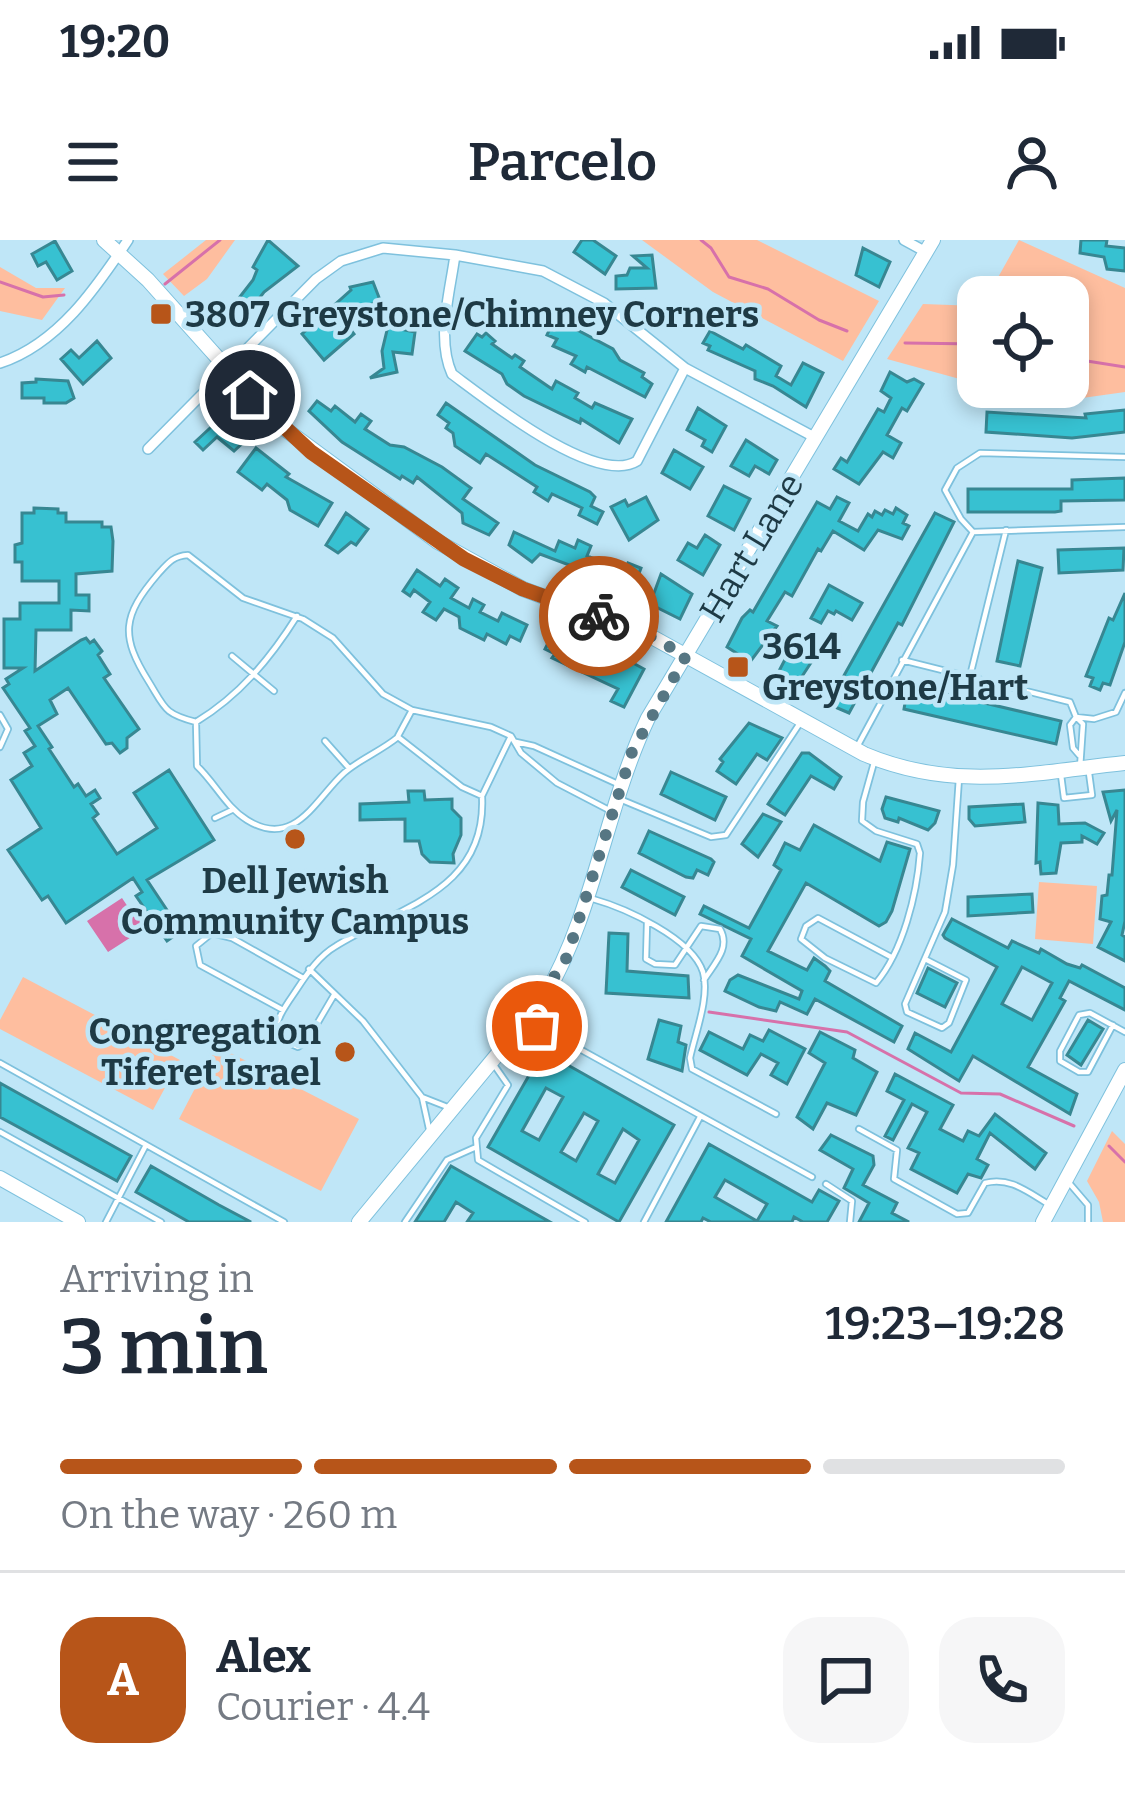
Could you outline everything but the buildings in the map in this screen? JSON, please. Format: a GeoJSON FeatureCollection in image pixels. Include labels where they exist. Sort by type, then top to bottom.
{"type":"FeatureCollection","features":[{"type":"Feature","properties":{"kind":"street"},"geometry":{"type":"LineString","coordinates":[[104,240],[124,246],[274,421],[464,559],[523,589],[652,637],[856,750],[930,776],[958,778],[1060,770],[1082,763],[1125,763]]}},
{"type":"Feature","properties":{"kind":"street"},"geometry":{"type":"LineString","coordinates":[[904,240],[930,246]]}},
{"type":"Feature","properties":{"kind":"street"},"geometry":{"type":"LineString","coordinates":[[0,364],[40,344],[64,322],[124,246]]}},
{"type":"Feature","properties":{"kind":"street","name":"Hart Lane"},"geometry":{"type":"LineString","coordinates":[[359,1222],[526,1021],[567,957],[616,798],[648,718],[930,246]]}},
{"type":"Feature","properties":{"kind":"street"},"geometry":{"type":"LineString","coordinates":[[148,449],[316,278],[341,261],[383,248],[543,271],[572,283],[685,368],[816,438]]}},
{"type":"Feature","properties":{"kind":"street"},"geometry":{"type":"LineString","coordinates":[[455,255],[443,340],[452,374],[561,447],[613,467],[628,467],[637,461],[685,368]]}},
{"type":"Feature","properties":{"kind":"street"},"geometry":{"type":"LineString","coordinates":[[1042,1222],[1118,1096],[1125,1070]]}},
{"type":"Feature","properties":{"kind":"street"},"geometry":{"type":"LineString","coordinates":[[0,1178],[77,1222]]}},
{"type":"Feature","properties":{"kind":"lane"},"geometry":{"type":"LineString","coordinates":[[973,532],[945,490],[957,468],[980,453],[1125,457]]}},
{"type":"Feature","properties":{"kind":"lane"},"geometry":{"type":"LineString","coordinates":[[973,532],[1125,526]]}},
{"type":"Feature","properties":{"kind":"lane"},"geometry":{"type":"LineString","coordinates":[[970,677],[1006,530]]}},
{"type":"Feature","properties":{"kind":"lane"},"geometry":{"type":"LineString","coordinates":[[856,750],[973,532]]}},
{"type":"Feature","properties":{"kind":"lane"},"geometry":{"type":"LineString","coordinates":[[296,616],[227,703],[196,722],[168,714],[128,642],[130,617],[140,596],[170,560],[188,555],[243,598],[296,616],[333,638],[383,694],[412,710],[491,727],[534,746],[616,798]]}},
{"type":"Feature","properties":{"kind":"lane"},"geometry":{"type":"LineString","coordinates":[[232,656],[274,691]]}},
{"type":"Feature","properties":{"kind":"lane"},"geometry":{"type":"LineString","coordinates":[[902,660],[1070,702],[1082,724],[1082,763],[1092,795],[1064,798],[1060,770]]}},
{"type":"Feature","properties":{"kind":"lane"},"geometry":{"type":"LineString","coordinates":[[1076,717],[1116,712],[1125,693]]}},
{"type":"Feature","properties":{"kind":"lane"},"geometry":{"type":"LineString","coordinates":[[196,722],[197,766],[232,810],[253,824],[289,825],[313,812],[350,768],[398,736],[412,710]]}},
{"type":"Feature","properties":{"kind":"lane"},"geometry":{"type":"LineString","coordinates":[[0,715],[8,729],[0,747]]}},
{"type":"Feature","properties":{"kind":"lane"},"geometry":{"type":"LineString","coordinates":[[513,739],[521,753],[574,795],[616,798],[711,837],[726,835],[802,720]]}},
{"type":"Feature","properties":{"kind":"lane"},"geometry":{"type":"LineString","coordinates":[[398,736],[462,787],[482,796]]}},
{"type":"Feature","properties":{"kind":"lane"},"geometry":{"type":"LineString","coordinates":[[334,995],[308,1041],[298,1047],[275,1037],[284,1010],[310,969],[332,947],[438,891],[463,867],[483,814],[482,796],[513,739]]}},
{"type":"Feature","properties":{"kind":"lane"},"geometry":{"type":"LineString","coordinates":[[325,741],[350,768]]}},
{"type":"Feature","properties":{"kind":"lane"},"geometry":{"type":"LineString","coordinates":[[875,759],[862,802],[862,821],[876,831],[914,842],[920,853],[910,903],[891,957],[880,980],[870,983],[806,946],[801,934],[818,918],[891,957]]}},
{"type":"Feature","properties":{"kind":"lane"},"geometry":{"type":"LineString","coordinates":[[926,959],[964,977],[966,983],[949,1023],[942,1028],[920,1020],[906,1007],[945,911],[958,778]]}},
{"type":"Feature","properties":{"kind":"lane"},"geometry":{"type":"LineString","coordinates":[[214,818],[232,810]]}},
{"type":"Feature","properties":{"kind":"lane"},"geometry":{"type":"LineString","coordinates":[[588,897],[685,944],[704,980],[692,1069],[776,1114]]}},
{"type":"Feature","properties":{"kind":"lane"},"geometry":{"type":"LineString","coordinates":[[647,923],[646,959],[656,964],[675,964],[701,926],[720,928],[722,951],[704,980]]}},
{"type":"Feature","properties":{"kind":"lane"},"geometry":{"type":"LineString","coordinates":[[284,1010],[200,964],[196,946],[212,933],[232,938],[304,979]]}},
{"type":"Feature","properties":{"kind":"lane"},"geometry":{"type":"LineString","coordinates":[[310,969],[363,1021],[422,1097],[431,1136]]}},
{"type":"Feature","properties":{"kind":"lane"},"geometry":{"type":"LineString","coordinates":[[1113,1025],[1088,1072],[1078,1072],[1060,1061],[1079,1015],[1090,1013],[1113,1025],[1125,1032]]}},
{"type":"Feature","properties":{"kind":"lane"},"geometry":{"type":"LineString","coordinates":[[526,1021],[812,1178]]}},
{"type":"Feature","properties":{"kind":"lane"},"geometry":{"type":"LineString","coordinates":[[405,1222],[447,1160],[474,1148],[508,1080],[492,1062]]}},
{"type":"Feature","properties":{"kind":"lane"},"geometry":{"type":"LineString","coordinates":[[0,1063],[284,1222]]}},
{"type":"Feature","properties":{"kind":"lane"},"geometry":{"type":"LineString","coordinates":[[422,1097],[453,1110]]}},
{"type":"Feature","properties":{"kind":"lane"},"geometry":{"type":"LineString","coordinates":[[644,1222],[700,1118]]}},
{"type":"Feature","properties":{"kind":"lane"},"geometry":{"type":"LineString","coordinates":[[859,1130],[897,1150],[894,1179],[957,1214],[968,1213],[985,1183],[993,1180],[1008,1181],[1051,1206]]}},
{"type":"Feature","properties":{"kind":"lane"},"geometry":{"type":"LineString","coordinates":[[0,1132],[161,1222]]}},
{"type":"Feature","properties":{"kind":"lane"},"geometry":{"type":"LineString","coordinates":[[106,1222],[146,1145]]}},
{"type":"Feature","properties":{"kind":"lane"},"geometry":{"type":"LineString","coordinates":[[474,1148],[486,1167],[585,1222]]}},
{"type":"Feature","properties":{"kind":"lane"},"geometry":{"type":"LineString","coordinates":[[1065,1180],[1088,1205],[1088,1222]]}},
{"type":"Feature","properties":{"kind":"lane"},"geometry":{"type":"LineString","coordinates":[[826,1184],[852,1201],[850,1222]]}},
{"type":"Feature","properties":{"kind":"shaded area"},"geometry":{"type":"Polygon","coordinates":[[[206,240],[235,240],[207,279],[184,296],[163,274],[206,240]]]}},
{"type":"Feature","properties":{"kind":"shaded area"},"geometry":{"type":"Polygon","coordinates":[[[642,240],[757,240],[879,301],[843,361],[713,292],[642,240]]]}},
{"type":"Feature","properties":{"kind":"shaded area"},"geometry":{"type":"Polygon","coordinates":[[[1019,240],[1125,288],[1125,392],[1089,397],[1089,276],[999,276],[1019,240]]]}},
{"type":"Feature","properties":{"kind":"shaded area"},"geometry":{"type":"Polygon","coordinates":[[[0,267],[36,288],[65,288],[42,320],[0,311],[0,267]]]}},
{"type":"Feature","properties":{"kind":"shaded area"},"geometry":{"type":"Polygon","coordinates":[[[923,304],[957,305],[957,378],[887,359],[923,304]]]}},
{"type":"Feature","properties":{"kind":"shaded area"},"geometry":{"type":"Polygon","coordinates":[[[1039,882],[1097,886],[1093,944],[1035,939],[1039,882]]]}},
{"type":"Feature","properties":{"kind":"shaded area"},"geometry":{"type":"Polygon","coordinates":[[[122,898],[134,916],[141,912],[150,925],[108,952],[87,921],[122,898]]]}},
{"type":"Feature","properties":{"kind":"shaded area"},"geometry":{"type":"Polygon","coordinates":[[[23,977],[180,1060],[153,1110],[0,1029],[0,1020],[23,977]]]}},
{"type":"Feature","properties":{"kind":"shaded area"},"geometry":{"type":"Polygon","coordinates":[[[217,1046],[359,1119],[321,1191],[179,1119],[217,1046]]]}},
{"type":"Feature","properties":{"kind":"shaded area"},"geometry":{"type":"Polygon","coordinates":[[[1112,1131],[1125,1144],[1125,1222],[1103,1222],[1087,1181],[1112,1131]]]}},
{"type":"Feature","properties":{"kind":"waterway"},"geometry":{"type":"LineString","coordinates":[[165,284],[220,240]]}},
{"type":"Feature","properties":{"kind":"waterway"},"geometry":{"type":"LineString","coordinates":[[701,240],[729,277],[768,289],[847,331]]}},
{"type":"Feature","properties":{"kind":"waterway"},"geometry":{"type":"LineString","coordinates":[[0,282],[43,297],[64,295]]}},
{"type":"Feature","properties":{"kind":"waterway"},"geometry":{"type":"LineString","coordinates":[[905,343],[957,344]]}},
{"type":"Feature","properties":{"kind":"waterway"},"geometry":{"type":"LineString","coordinates":[[1089,361],[1125,367]]}},
{"type":"Feature","properties":{"kind":"waterway"},"geometry":{"type":"LineString","coordinates":[[709,1012],[847,1032],[961,1093],[1000,1094],[1074,1126]]}},
{"type":"Feature","properties":{"kind":"waterway"},"geometry":{"type":"LineString","coordinates":[[1109,1146],[1125,1162]]}},
{"type":"Feature","properties":{"kind":"way so far"},"geometry":{"type":"LineString","coordinates":[[537,1026],[526,1021],[567,957],[632,752],[686,656],[599,616]]}},
{"type":"Feature","properties":{"kind":"place","name":"3807 Greystone/Chimney Corners"},"geometry":{"type":"Point","coordinates":[161,314]}},
{"type":"Feature","properties":{"kind":"place","name":"3614 Greystone/Hart"},"geometry":{"type":"Point","coordinates":[738,667]}},
{"type":"Feature","properties":{"kind":"place","name":"Dell Jewish Community Campus"},"geometry":{"type":"Point","coordinates":[295,839]}},
{"type":"Feature","properties":{"kind":"place","name":"Congregation Tiferet Israel"},"geometry":{"type":"Point","coordinates":[345,1052]}},
{"type":"Feature","properties":{"kind":"route"},"geometry":{"type":"LineString","coordinates":[[250,395],[311,452],[464,559],[523,589],[599,616]]}}]}
